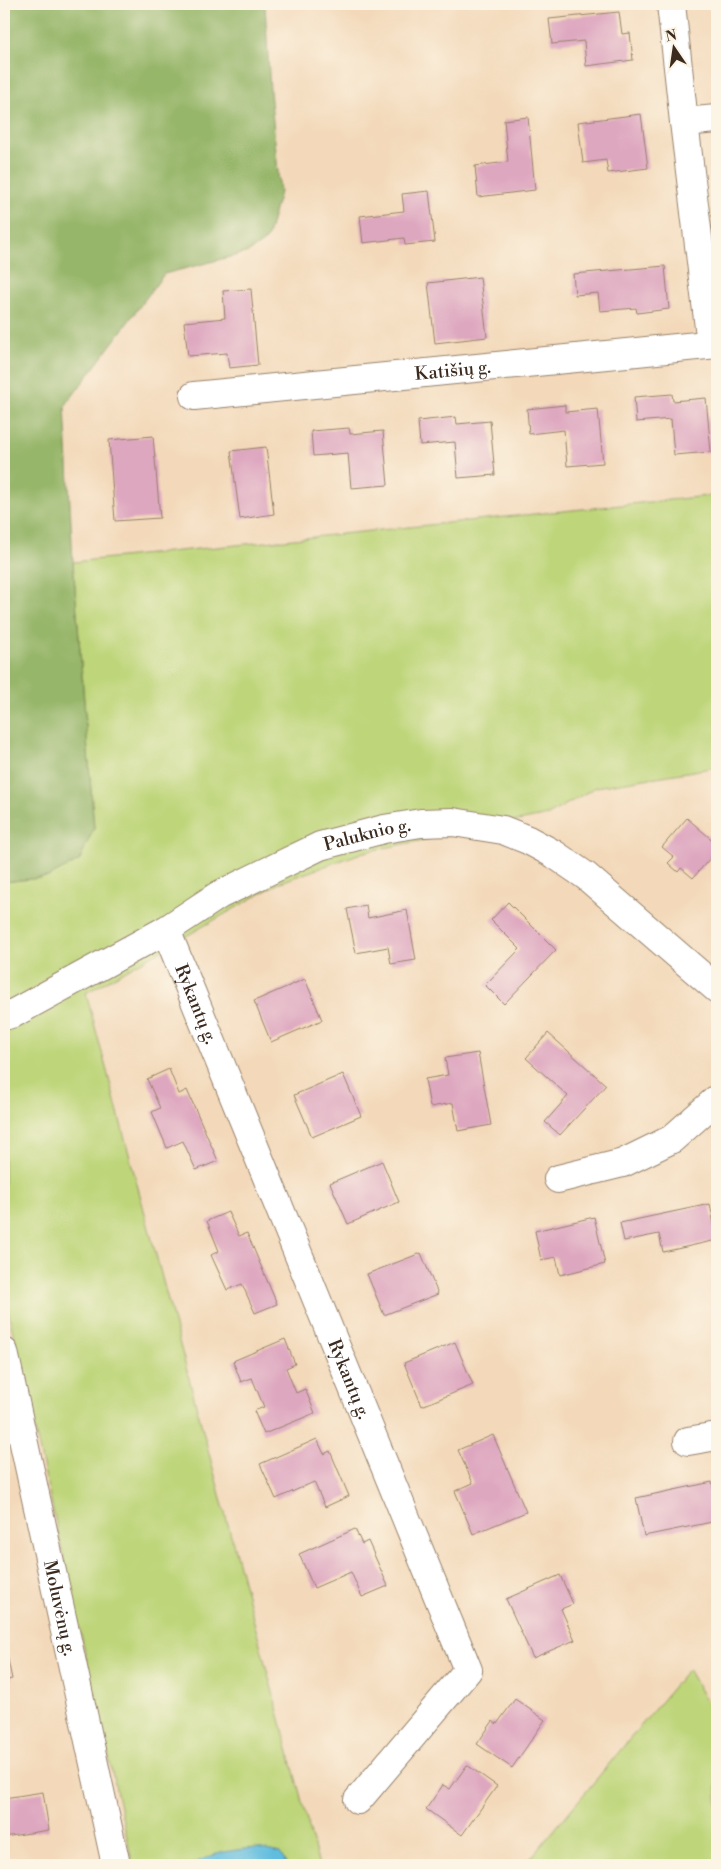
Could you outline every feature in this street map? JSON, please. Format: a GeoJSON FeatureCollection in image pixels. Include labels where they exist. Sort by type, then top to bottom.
{"type":"FeatureCollection","features":[{"type":"Feature","properties":{"kind":"street","name":"Katišių g."},"geometry":{"type":"LineString","coordinates":[[194,396],[714,344],[684,122],[671,4]]}},
{"type":"Feature","properties":{"kind":"street"},"geometry":{"type":"LineString","coordinates":[[684,122],[717,119]]}},
{"type":"Feature","properties":{"kind":"street","name":"Paluknio g."},"geometry":{"type":"LineString","coordinates":[[4,1016],[14,1013],[166,930],[219,895],[320,846],[384,829],[421,823],[453,822],[503,830],[528,840],[554,854],[586,876],[717,989]]}},
{"type":"Feature","properties":{"kind":"street","name":"Rykantų g."},"geometry":{"type":"LineString","coordinates":[[166,930],[468,1670],[358,1800]]}},
{"type":"Feature","properties":{"kind":"street"},"geometry":{"type":"LineString","coordinates":[[558,1180],[623,1163],[672,1139],[717,1099]]}},
{"type":"Feature","properties":{"kind":"street","name":"Moluvėnų g."},"geometry":{"type":"LineString","coordinates":[[4,1352],[115,1860],[114,1865]]}},
{"type":"Feature","properties":{"kind":"street"},"geometry":{"type":"LineString","coordinates":[[688,1441],[717,1436]]}},
{"type":"Feature","properties":{"kind":"green space"},"geometry":{"type":"Polygon","coordinates":[[[4,4],[265,4],[270,91],[280,192],[267,239],[249,252],[164,274],[65,406],[73,562],[94,828],[79,861],[48,877],[4,882],[4,4]]]}},
{"type":"Feature","properties":{"kind":"green space"},"geometry":{"type":"Polygon","coordinates":[[[717,495],[717,767],[596,787],[548,815],[364,852],[281,882],[86,993],[319,1865],[133,1865],[4,1293],[4,882],[48,877],[94,828],[73,562],[717,495]]]}},
{"type":"Feature","properties":{"kind":"green space"},"geometry":{"type":"Polygon","coordinates":[[[688,1669],[717,1720],[717,1865],[525,1865],[688,1669]]]}},
{"type":"Feature","properties":{"kind":"water"},"geometry":{"type":"Polygon","coordinates":[[[257,1848],[280,1853],[287,1865],[192,1865],[223,1852],[257,1848]]]}},
{"type":"Feature","properties":{"kind":"building"},"geometry":{"type":"Polygon","coordinates":[[[619,12],[622,34],[630,33],[633,60],[586,66],[584,41],[552,44],[549,19],[619,12]]]}},
{"type":"Feature","properties":{"kind":"building"},"geometry":{"type":"Polygon","coordinates":[[[641,114],[648,168],[608,173],[606,160],[583,163],[578,122],[641,114]]]}},
{"type":"Feature","properties":{"kind":"building"},"geometry":{"type":"Polygon","coordinates":[[[528,117],[535,190],[478,197],[475,166],[508,162],[504,120],[528,117]]]}},
{"type":"Feature","properties":{"kind":"building"},"geometry":{"type":"Polygon","coordinates":[[[429,191],[435,242],[405,245],[404,238],[363,243],[360,216],[404,211],[402,194],[429,191]]]}},
{"type":"Feature","properties":{"kind":"building"},"geometry":{"type":"Polygon","coordinates":[[[665,266],[669,309],[637,313],[636,308],[600,311],[598,293],[575,295],[573,274],[665,266]]]}},
{"type":"Feature","properties":{"kind":"building"},"geometry":{"type":"Polygon","coordinates":[[[480,277],[487,337],[435,343],[428,283],[480,277]]]}},
{"type":"Feature","properties":{"kind":"building"},"geometry":{"type":"Polygon","coordinates":[[[251,289],[258,365],[229,368],[227,353],[188,356],[184,322],[225,318],[223,291],[251,289]]]}},
{"type":"Feature","properties":{"kind":"building"},"geometry":{"type":"Polygon","coordinates":[[[672,394],[673,401],[706,398],[711,452],[674,455],[671,419],[636,422],[634,397],[672,394]]]}},
{"type":"Feature","properties":{"kind":"building"},"geometry":{"type":"Polygon","coordinates":[[[565,405],[565,412],[598,409],[603,463],[567,466],[564,430],[529,434],[527,409],[565,405]]]}},
{"type":"Feature","properties":{"kind":"building"},"geometry":{"type":"Polygon","coordinates":[[[456,417],[457,424],[490,421],[495,475],[458,478],[455,442],[420,445],[418,421],[456,417]]]}},
{"type":"Feature","properties":{"kind":"building"},"geometry":{"type":"Polygon","coordinates":[[[349,428],[350,434],[383,431],[388,485],[351,488],[348,453],[313,456],[311,431],[349,428]]]}},
{"type":"Feature","properties":{"kind":"building"},"geometry":{"type":"Polygon","coordinates":[[[153,436],[160,518],[115,521],[109,440],[153,436]]]}},
{"type":"Feature","properties":{"kind":"building"},"geometry":{"type":"Polygon","coordinates":[[[266,447],[274,514],[240,519],[231,451],[266,447]]]}},
{"type":"Feature","properties":{"kind":"building"},"geometry":{"type":"Polygon","coordinates":[[[687,818],[717,844],[717,850],[693,878],[681,868],[678,872],[668,863],[674,857],[662,847],[687,818]]]}},
{"type":"Feature","properties":{"kind":"building"},"geometry":{"type":"Polygon","coordinates":[[[508,902],[556,950],[504,1004],[485,985],[520,949],[491,920],[508,902]]]}},
{"type":"Feature","properties":{"kind":"building"},"geometry":{"type":"Polygon","coordinates":[[[366,905],[368,918],[407,910],[416,960],[391,964],[388,947],[356,953],[347,909],[366,905]]]}},
{"type":"Feature","properties":{"kind":"building"},"geometry":{"type":"Polygon","coordinates":[[[305,979],[322,1020],[271,1042],[254,1001],[305,979]]]}},
{"type":"Feature","properties":{"kind":"building"},"geometry":{"type":"Polygon","coordinates":[[[548,1033],[606,1085],[560,1135],[545,1122],[568,1096],[526,1058],[548,1033]]]}},
{"type":"Feature","properties":{"kind":"building"},"geometry":{"type":"Polygon","coordinates":[[[478,1053],[491,1125],[458,1131],[453,1103],[430,1107],[425,1079],[448,1075],[445,1058],[478,1053]]]}},
{"type":"Feature","properties":{"kind":"building"},"geometry":{"type":"Polygon","coordinates":[[[169,1069],[179,1094],[187,1090],[218,1161],[196,1170],[183,1141],[167,1148],[152,1112],[160,1108],[147,1079],[169,1069]]]}},
{"type":"Feature","properties":{"kind":"building"},"geometry":{"type":"Polygon","coordinates":[[[343,1074],[361,1116],[312,1137],[294,1095],[343,1074]]]}},
{"type":"Feature","properties":{"kind":"building"},"geometry":{"type":"Polygon","coordinates":[[[382,1161],[399,1202],[348,1224],[330,1183],[382,1161]]]}},
{"type":"Feature","properties":{"kind":"building"},"geometry":{"type":"Polygon","coordinates":[[[710,1204],[717,1240],[663,1252],[659,1234],[624,1241],[620,1223],[710,1204]]]}},
{"type":"Feature","properties":{"kind":"building"},"geometry":{"type":"Polygon","coordinates":[[[228,1212],[239,1236],[247,1233],[277,1304],[255,1313],[242,1284],[227,1290],[211,1255],[219,1251],[207,1221],[228,1212]]]}},
{"type":"Feature","properties":{"kind":"building"},"geometry":{"type":"Polygon","coordinates":[[[594,1217],[605,1264],[560,1275],[556,1257],[541,1260],[535,1231],[594,1217]]]}},
{"type":"Feature","properties":{"kind":"building"},"geometry":{"type":"Polygon","coordinates":[[[421,1253],[438,1294],[384,1315],[367,1274],[421,1253]]]}},
{"type":"Feature","properties":{"kind":"building"},"geometry":{"type":"Polygon","coordinates":[[[285,1339],[295,1364],[286,1368],[296,1393],[305,1389],[315,1413],[264,1434],[254,1411],[264,1407],[252,1378],[241,1382],[233,1361],[285,1339]]]}},
{"type":"Feature","properties":{"kind":"building"},"geometry":{"type":"Polygon","coordinates":[[[455,1342],[473,1385],[422,1406],[404,1363],[455,1342]]]}},
{"type":"Feature","properties":{"kind":"building"},"geometry":{"type":"Polygon","coordinates":[[[493,1435],[526,1512],[473,1534],[455,1491],[473,1483],[458,1450],[493,1435]]]}},
{"type":"Feature","properties":{"kind":"building"},"geometry":{"type":"Polygon","coordinates":[[[317,1439],[324,1454],[330,1451],[349,1496],[325,1507],[314,1482],[276,1499],[260,1464],[317,1439]]]}},
{"type":"Feature","properties":{"kind":"building"},"geometry":{"type":"Polygon","coordinates":[[[712,1482],[717,1508],[717,1521],[644,1536],[636,1498],[712,1482]]]}},
{"type":"Feature","properties":{"kind":"building"},"geometry":{"type":"Polygon","coordinates":[[[355,1529],[362,1544],[368,1541],[388,1586],[362,1597],[351,1572],[314,1588],[299,1554],[355,1529]]]}},
{"type":"Feature","properties":{"kind":"building"},"geometry":{"type":"Polygon","coordinates":[[[560,1575],[573,1604],[561,1609],[575,1640],[533,1658],[506,1599],[560,1575]]]}},
{"type":"Feature","properties":{"kind":"building"},"geometry":{"type":"Polygon","coordinates":[[[4,1641],[12,1679],[4,1681],[4,1641]]]}},
{"type":"Feature","properties":{"kind":"building"},"geometry":{"type":"Polygon","coordinates":[[[515,1699],[545,1720],[512,1768],[477,1744],[493,1721],[497,1724],[515,1699]]]}},
{"type":"Feature","properties":{"kind":"building"},"geometry":{"type":"Polygon","coordinates":[[[467,1765],[497,1786],[462,1835],[426,1809],[443,1785],[450,1789],[467,1765]]]}},
{"type":"Feature","properties":{"kind":"building"},"geometry":{"type":"Polygon","coordinates":[[[43,1792],[49,1830],[4,1837],[4,1798],[43,1792]]]}}]}
